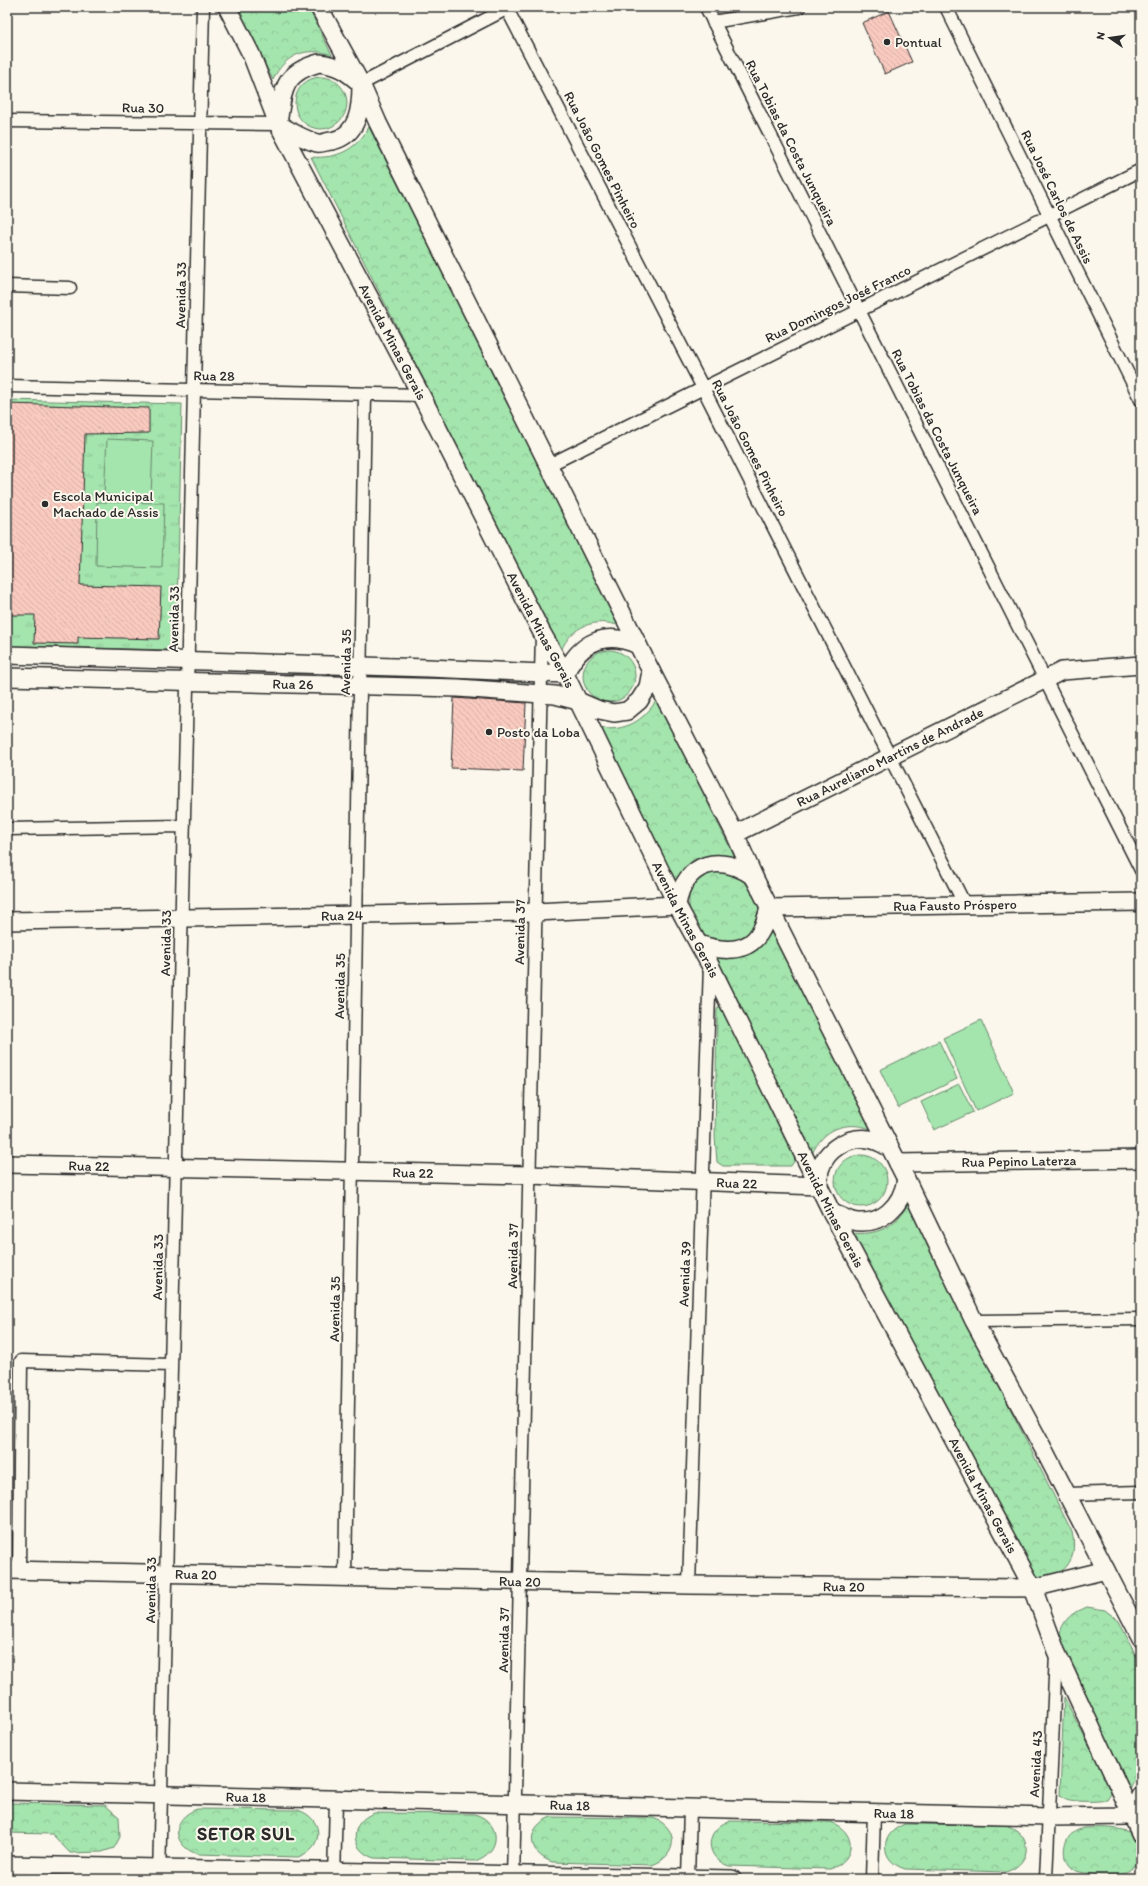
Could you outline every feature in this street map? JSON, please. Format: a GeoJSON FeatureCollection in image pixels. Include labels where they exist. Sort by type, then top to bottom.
{"type":"FeatureCollection","features":[{"type":"Feature","properties":{"kind":"street","name":"Avenida 33"},"geometry":{"type":"LineString","coordinates":[[159,1874],[203,7]]}},
{"type":"Feature","properties":{"kind":"street","name":"Avenida Minas Gerais"},"geometry":{"type":"LineString","coordinates":[[227,7],[251,54],[278,124],[421,396],[542,633],[565,674],[677,905],[710,964],[832,1212],[1032,1588],[1056,1652],[1141,1835]]}},
{"type":"Feature","properties":{"kind":"street"},"geometry":{"type":"LineString","coordinates":[[319,7],[361,84],[378,123],[549,464],[650,671],[735,834],[769,908],[906,1179],[974,1321],[1141,1638]]}},
{"type":"Feature","properties":{"kind":"street","name":"Rua Tobias da Costa Junqueira"},"geometry":{"type":"LineString","coordinates":[[706,7],[1141,870]]}},
{"type":"Feature","properties":{"kind":"street"},"geometry":{"type":"LineString","coordinates":[[713,22],[800,7]]}},
{"type":"Feature","properties":{"kind":"street","name":"Rua José Carlos de Assis"},"geometry":{"type":"LineString","coordinates":[[946,7],[1141,400]]}},
{"type":"Feature","properties":{"kind":"street"},"geometry":{"type":"LineString","coordinates":[[361,84],[508,8]]}},
{"type":"Feature","properties":{"kind":"street","name":"Rua João Gomes Pinheiro"},"geometry":{"type":"LineString","coordinates":[[508,8],[703,388],[965,905]]}},
{"type":"Feature","properties":{"kind":"street"},"geometry":{"type":"LineString","coordinates":[[319,63],[334,65],[347,72],[361,84],[361,105],[355,125],[339,139],[318,143],[298,136],[278,124],[284,89],[291,76],[304,67],[319,63]]}},
{"type":"Feature","properties":{"kind":"street","name":"Rua 30"},"geometry":{"type":"LineString","coordinates":[[7,121],[278,124]]}},
{"type":"Feature","properties":{"kind":"street","name":"Rua Domingos José Franco"},"geometry":{"type":"LineString","coordinates":[[549,464],[1141,170]]}},
{"type":"Feature","properties":{"kind":"street"},"geometry":{"type":"LineString","coordinates":[[7,286],[70,288]]}},
{"type":"Feature","properties":{"kind":"street","name":"Rua 28"},"geometry":{"type":"LineString","coordinates":[[7,386],[421,396]]}},
{"type":"Feature","properties":{"kind":"street","name":"Avenida 35"},"geometry":{"type":"LineString","coordinates":[[345,1577],[365,394]]}},
{"type":"Feature","properties":{"kind":"street","name":"Avenida 37"},"geometry":{"type":"LineString","coordinates":[[513,1877],[542,633]]}},
{"type":"Feature","properties":{"kind":"street"},"geometry":{"type":"LineString","coordinates":[[565,674],[573,658],[582,649],[592,643],[603,639],[615,638],[638,644]]}},
{"type":"Feature","properties":{"kind":"street","name":"Rua 26"},"geometry":{"type":"LineString","coordinates":[[7,655],[458,669],[565,674]]}},
{"type":"Feature","properties":{"kind":"street"},"geometry":{"type":"LineString","coordinates":[[73,657],[73,678]]}},
{"type":"Feature","properties":{"kind":"street","name":"Rua Aureliano Martins de Andrade"},"geometry":{"type":"LineString","coordinates":[[735,834],[1062,671],[1141,665]]}},
{"type":"Feature","properties":{"kind":"street"},"geometry":{"type":"LineString","coordinates":[[458,669],[458,688]]}},
{"type":"Feature","properties":{"kind":"street"},"geometry":{"type":"LineString","coordinates":[[578,701],[599,710],[614,713],[626,711],[639,701],[648,687],[650,671]]}},
{"type":"Feature","properties":{"kind":"street","name":"Rua 26"},"geometry":{"type":"LineString","coordinates":[[7,676],[458,688],[540,693],[578,701]]}},
{"type":"Feature","properties":{"kind":"street"},"geometry":{"type":"LineString","coordinates":[[7,829],[184,826]]}},
{"type":"Feature","properties":{"kind":"street"},"geometry":{"type":"LineString","coordinates":[[677,905],[680,892],[685,881],[694,872],[705,866],[717,863],[730,864],[742,868],[754,877]]}},
{"type":"Feature","properties":{"kind":"street","name":"Rua Fausto Próspero"},"geometry":{"type":"LineString","coordinates":[[769,908],[1141,902]]}},
{"type":"Feature","properties":{"kind":"street","name":"Rua 24"},"geometry":{"type":"LineString","coordinates":[[7,921],[536,912],[677,905]]}},
{"type":"Feature","properties":{"kind":"street"},"geometry":{"type":"LineString","coordinates":[[699,944],[713,949],[727,950],[742,946],[755,940],[763,928],[769,908]]}},
{"type":"Feature","properties":{"kind":"street","name":"Avenida 39"},"geometry":{"type":"LineString","coordinates":[[689,1585],[704,1181],[710,964]]}},
{"type":"Feature","properties":{"kind":"street"},"geometry":{"type":"LineString","coordinates":[[819,1186],[820,1171],[823,1162],[832,1151],[843,1143],[852,1140],[870,1139],[890,1148]]}},
{"type":"Feature","properties":{"kind":"street","name":"Rua Pepino Laterza"},"geometry":{"type":"LineString","coordinates":[[898,1163],[1141,1159]]}},
{"type":"Feature","properties":{"kind":"street","name":"Rua 22"},"geometry":{"type":"LineString","coordinates":[[7,1164],[529,1175],[819,1186]]}},
{"type":"Feature","properties":{"kind":"street"},"geometry":{"type":"LineString","coordinates":[[832,1212],[860,1222],[880,1218],[896,1206],[904,1189],[906,1179]]}},
{"type":"Feature","properties":{"kind":"street"},"geometry":{"type":"LineString","coordinates":[[974,1321],[1141,1319]]}},
{"type":"Feature","properties":{"kind":"street"},"geometry":{"type":"LineString","coordinates":[[13,1570],[21,1361],[171,1365]]}},
{"type":"Feature","properties":{"kind":"street"},"geometry":{"type":"LineString","coordinates":[[1066,1494],[1141,1492]]}},
{"type":"Feature","properties":{"kind":"street","name":"Rua 20"},"geometry":{"type":"LineString","coordinates":[[13,1570],[689,1585],[1032,1588],[1106,1570]]}},
{"type":"Feature","properties":{"kind":"street","name":"Avenida 43"},"geometry":{"type":"LineString","coordinates":[[1046,1879],[1056,1652]]}},
{"type":"Feature","properties":{"kind":"street","name":"Rua 18"},"geometry":{"type":"LineString","coordinates":[[7,1791],[1048,1817],[1132,1816]]}},
{"type":"Feature","properties":{"kind":"street"},"geometry":{"type":"LineString","coordinates":[[1132,1816],[1141,1796]]}},
{"type":"Feature","properties":{"kind":"street"},"geometry":{"type":"LineString","coordinates":[[334,1875],[336,1800]]}},
{"type":"Feature","properties":{"kind":"street"},"geometry":{"type":"LineString","coordinates":[[688,1879],[690,1808]]}},
{"type":"Feature","properties":{"kind":"street"},"geometry":{"type":"LineString","coordinates":[[872,1879],[874,1813]]}},
{"type":"Feature","properties":{"kind":"street"},"geometry":{"type":"LineString","coordinates":[[7,1865],[159,1874],[732,1879]]}},
{"type":"Feature","properties":{"kind":"green space"},"geometry":{"type":"Polygon","coordinates":[[[236,7],[308,7],[332,55],[322,52],[305,52],[297,55],[283,64],[273,80],[236,7]]]}},
{"type":"Feature","properties":{"kind":"green space"},"geometry":{"type":"Polygon","coordinates":[[[321,77],[331,79],[339,85],[345,93],[347,103],[345,113],[339,121],[331,127],[321,129],[311,127],[303,121],[297,113],[295,103],[297,93],[303,85],[311,79],[321,77]]]}},
{"type":"Feature","properties":{"kind":"green space"},"geometry":{"type":"Polygon","coordinates":[[[369,127],[620,626],[611,623],[593,623],[585,626],[571,635],[565,642],[561,651],[311,157],[329,156],[345,151],[358,142],[369,127]]]}},
{"type":"Feature","properties":{"kind":"green space"},"geometry":{"type":"Polygon","coordinates":[[[7,400],[182,404],[176,650],[7,646],[7,400]]]}},
{"type":"Feature","properties":{"kind":"green space"},"geometry":{"type":"Polygon","coordinates":[[[107,439],[153,441],[151,497],[104,495],[107,439]]]}},
{"type":"Feature","properties":{"kind":"green space"},"geometry":{"type":"Polygon","coordinates":[[[97,502],[164,503],[162,568],[96,566],[97,502]]]}},
{"type":"Feature","properties":{"kind":"green space"},"geometry":{"type":"Polygon","coordinates":[[[609,650],[619,652],[627,658],[633,666],[635,676],[633,686],[627,694],[619,700],[609,702],[599,700],[591,694],[585,686],[583,676],[585,666],[591,658],[599,652],[609,650]]]}},
{"type":"Feature","properties":{"kind":"green space"},"geometry":{"type":"Polygon","coordinates":[[[657,699],[737,862],[678,886],[599,728],[617,728],[633,723],[640,719],[652,707],[657,699]]]}},
{"type":"Feature","properties":{"kind":"green space"},"geometry":{"type":"Polygon","coordinates":[[[711,871],[733,872],[745,878],[759,906],[758,920],[752,932],[742,941],[711,941],[702,933],[689,909],[689,896],[694,884],[703,875],[711,871]]]}},
{"type":"Feature","properties":{"kind":"green space"},"geometry":{"type":"Polygon","coordinates":[[[770,928],[871,1129],[861,1126],[844,1126],[836,1129],[822,1138],[812,1154],[713,957],[732,957],[770,928]]]}},
{"type":"Feature","properties":{"kind":"green space"},"geometry":{"type":"Polygon","coordinates":[[[719,1006],[722,1009],[792,1148],[795,1160],[791,1166],[723,1166],[717,1162],[715,1137],[717,1010],[719,1006]]]}},
{"type":"Feature","properties":{"kind":"green space"},"geometry":{"type":"Polygon","coordinates":[[[981,1020],[1014,1093],[976,1111],[943,1038],[981,1020]]]}},
{"type":"Feature","properties":{"kind":"green space"},"geometry":{"type":"Polygon","coordinates":[[[939,1041],[957,1079],[898,1108],[880,1070],[939,1041]]]}},
{"type":"Feature","properties":{"kind":"green space"},"geometry":{"type":"Polygon","coordinates":[[[959,1084],[973,1112],[934,1130],[921,1102],[959,1084]]]}},
{"type":"Feature","properties":{"kind":"green space"},"geometry":{"type":"Polygon","coordinates":[[[861,1155],[871,1157],[879,1163],[885,1171],[887,1181],[885,1191],[879,1199],[871,1205],[861,1207],[851,1205],[843,1199],[837,1191],[835,1181],[837,1171],[843,1163],[851,1157],[861,1155]]]}},
{"type":"Feature","properties":{"kind":"green space"},"geometry":{"type":"Polygon","coordinates":[[[908,1204],[1072,1532],[1074,1543],[1073,1554],[1064,1569],[1057,1574],[1048,1577],[1038,1577],[1027,1574],[851,1233],[869,1233],[884,1228],[898,1219],[908,1204]]]}},
{"type":"Feature","properties":{"kind":"green space"},"geometry":{"type":"Polygon","coordinates":[[[1087,1607],[1105,1610],[1119,1621],[1141,1666],[1141,1772],[1134,1781],[1130,1790],[1059,1646],[1062,1626],[1074,1613],[1087,1607]]]}},
{"type":"Feature","properties":{"kind":"green space"},"geometry":{"type":"Polygon","coordinates":[[[1064,1697],[1110,1787],[1111,1794],[1107,1800],[1075,1801],[1063,1798],[1060,1795],[1064,1697]]]}},
{"type":"Feature","properties":{"kind":"green space"},"geometry":{"type":"Polygon","coordinates":[[[7,1803],[105,1805],[119,1817],[120,1837],[114,1848],[102,1852],[70,1853],[52,1834],[7,1833],[7,1803]]]}},
{"type":"Feature","properties":{"kind":"green space"},"geometry":{"type":"Polygon","coordinates":[[[197,1809],[298,1810],[307,1814],[317,1826],[317,1841],[307,1853],[298,1857],[197,1854],[188,1850],[182,1844],[178,1832],[182,1819],[188,1813],[197,1809]]]}},
{"type":"Feature","properties":{"kind":"green space"},"geometry":{"type":"Polygon","coordinates":[[[374,1813],[475,1814],[484,1818],[494,1830],[494,1845],[484,1857],[475,1861],[374,1858],[360,1849],[356,1843],[355,1836],[356,1829],[360,1823],[366,1817],[374,1813]]]}},
{"type":"Feature","properties":{"kind":"green space"},"geometry":{"type":"Polygon","coordinates":[[[551,1817],[653,1818],[662,1822],[668,1828],[671,1834],[671,1849],[661,1861],[652,1865],[552,1862],[543,1858],[537,1852],[532,1840],[533,1833],[537,1827],[543,1821],[551,1817]]]}},
{"type":"Feature","properties":{"kind":"green space"},"geometry":{"type":"Polygon","coordinates":[[[729,1821],[830,1822],[839,1826],[849,1838],[849,1853],[839,1865],[830,1869],[729,1866],[715,1857],[711,1851],[710,1844],[711,1837],[715,1831],[721,1825],[729,1821]]]}},
{"type":"Feature","properties":{"kind":"green space"},"geometry":{"type":"Polygon","coordinates":[[[905,1824],[1006,1825],[1015,1829],[1025,1841],[1025,1856],[1015,1868],[1006,1872],[905,1869],[896,1865],[890,1860],[886,1847],[890,1834],[896,1828],[905,1824]]]}},
{"type":"Feature","properties":{"kind":"green space"},"geometry":{"type":"Polygon","coordinates":[[[1083,1828],[1120,1829],[1129,1832],[1136,1837],[1140,1844],[1140,1854],[1135,1867],[1125,1874],[1111,1875],[1085,1873],[1073,1869],[1065,1858],[1065,1843],[1073,1833],[1083,1828]]]}},
{"type":"Feature","properties":{"kind":"building","name":"Pontual"},"geometry":{"type":"Polygon","coordinates":[[[889,11],[912,62],[885,74],[862,23],[889,11]]]}},
{"type":"Feature","properties":{"kind":"building","name":"Escola Municipal Machado de Assis"},"geometry":{"type":"Polygon","coordinates":[[[7,404],[149,408],[149,433],[85,434],[80,585],[161,587],[159,639],[78,637],[78,644],[34,643],[35,615],[7,615],[7,404]]]}},
{"type":"Feature","properties":{"kind":"building","name":"Posto da Loba"},"geometry":{"type":"Polygon","coordinates":[[[454,698],[526,703],[523,771],[451,768],[454,698]]]}},
{"type":"Feature","properties":{"kind":"place","name":"Pontual"},"geometry":{"type":"Point","coordinates":[887,42]}},
{"type":"Feature","properties":{"kind":"place","name":"Escola Municipal Machado de Assis"},"geometry":{"type":"Point","coordinates":[45,504]}},
{"type":"Feature","properties":{"kind":"place","name":"Posto da Loba"},"geometry":{"type":"Point","coordinates":[489,732]}},
{"type":"Feature","properties":{"kind":"district","name":"SETOR SUL"},"geometry":{"type":"Point","coordinates":[246,1834]}}]}
